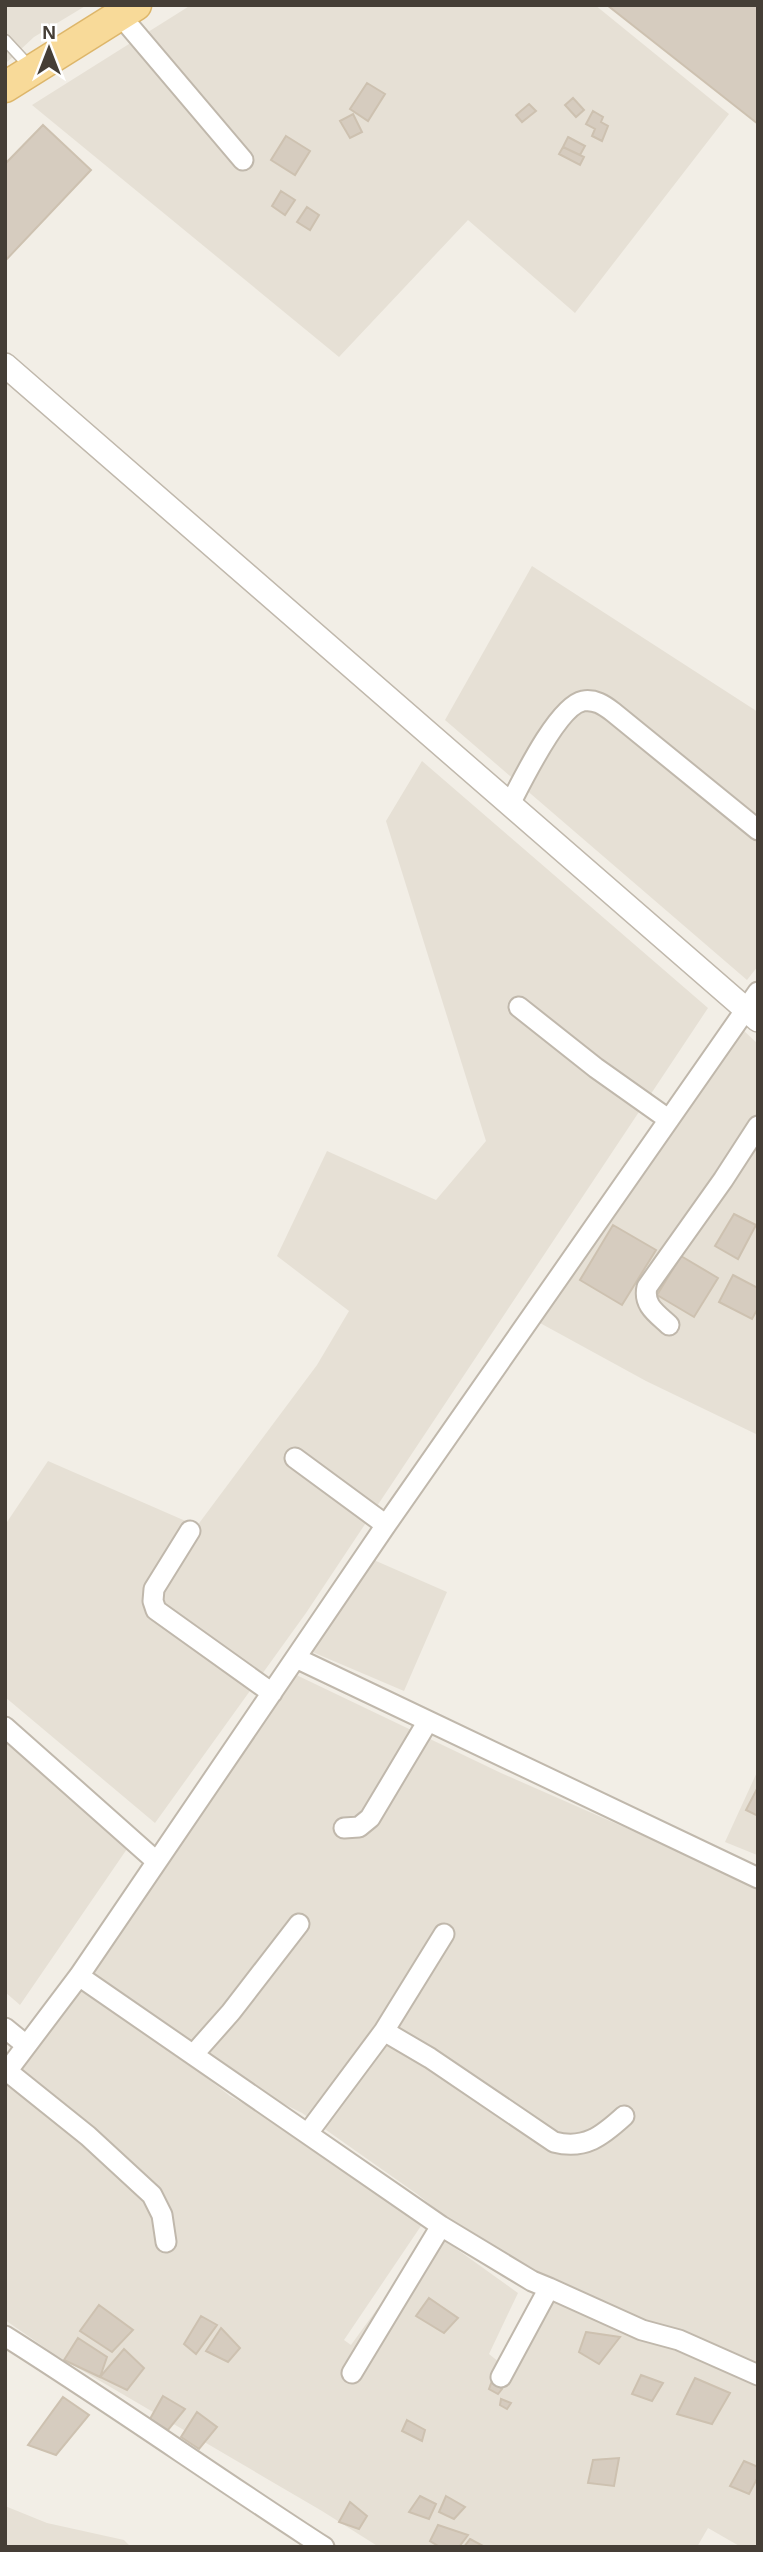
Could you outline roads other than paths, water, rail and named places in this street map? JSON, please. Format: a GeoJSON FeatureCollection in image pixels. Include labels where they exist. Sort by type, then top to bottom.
{"type":"FeatureCollection","features":[{"type":"Feature","properties":{"kind":"main road"},"geometry":{"type":"LineString","coordinates":[[5,87],[31,68],[128,10]]}},
{"type":"Feature","properties":{"kind":"street"},"geometry":{"type":"LineString","coordinates":[[128,10],[243,160]]}},
{"type":"Feature","properties":{"kind":"street"},"geometry":{"type":"LineString","coordinates":[[5,365],[510,804],[753,1007],[668,1119],[386,1525],[79,1976],[6,2073],[88,2136],[152,2194],[162,2215],[166,2242]]}},
{"type":"Feature","properties":{"kind":"street"},"geometry":{"type":"LineString","coordinates":[[510,804],[543,744],[564,714],[575,705],[591,701],[599,702],[613,712],[758,830]]}},
{"type":"Feature","properties":{"kind":"street"},"geometry":{"type":"LineString","coordinates":[[519,1007],[596,1068],[668,1119]]}},
{"type":"Feature","properties":{"kind":"street"},"geometry":{"type":"LineString","coordinates":[[669,1325],[648,1305],[645,1299],[647,1287],[758,1126]]}},
{"type":"Feature","properties":{"kind":"street"},"geometry":{"type":"LineString","coordinates":[[295,1458],[386,1525]]}},
{"type":"Feature","properties":{"kind":"street"},"geometry":{"type":"LineString","coordinates":[[190,1531],[153,1588],[156,1610],[272,1693]]}},
{"type":"Feature","properties":{"kind":"street"},"geometry":{"type":"LineString","coordinates":[[296,1658],[758,1878]]}},
{"type":"Feature","properties":{"kind":"street"},"geometry":{"type":"LineString","coordinates":[[344,1828],[359,1827],[370,1818],[428,1721]]}},
{"type":"Feature","properties":{"kind":"street"},"geometry":{"type":"LineString","coordinates":[[5,1727],[156,1861]]}},
{"type":"Feature","properties":{"kind":"street"},"geometry":{"type":"LineString","coordinates":[[193,2055],[231,2012],[299,1924]]}},
{"type":"Feature","properties":{"kind":"street"},"geometry":{"type":"LineString","coordinates":[[307,2133],[384,2031],[444,1934]]}},
{"type":"Feature","properties":{"kind":"street"},"geometry":{"type":"LineString","coordinates":[[79,1976],[440,2226],[532,2281],[642,2330],[679,2340],[758,2375]]}},
{"type":"Feature","properties":{"kind":"street"},"geometry":{"type":"LineString","coordinates":[[5,2028],[26,2045]]}},
{"type":"Feature","properties":{"kind":"street"},"geometry":{"type":"LineString","coordinates":[[384,2031],[430,2058],[554,2142],[576,2145],[591,2142],[624,2116]]}},
{"type":"Feature","properties":{"kind":"street"},"geometry":{"type":"LineString","coordinates":[[352,2373],[440,2226]]}},
{"type":"Feature","properties":{"kind":"street"},"geometry":{"type":"LineString","coordinates":[[501,2377],[549,2288]]}},
{"type":"Feature","properties":{"kind":"street"},"geometry":{"type":"LineString","coordinates":[[5,2336],[324,2547]]}},
{"type":"Feature","properties":{"kind":"lane"},"geometry":{"type":"LineString","coordinates":[[5,40],[31,68]]}}]}
